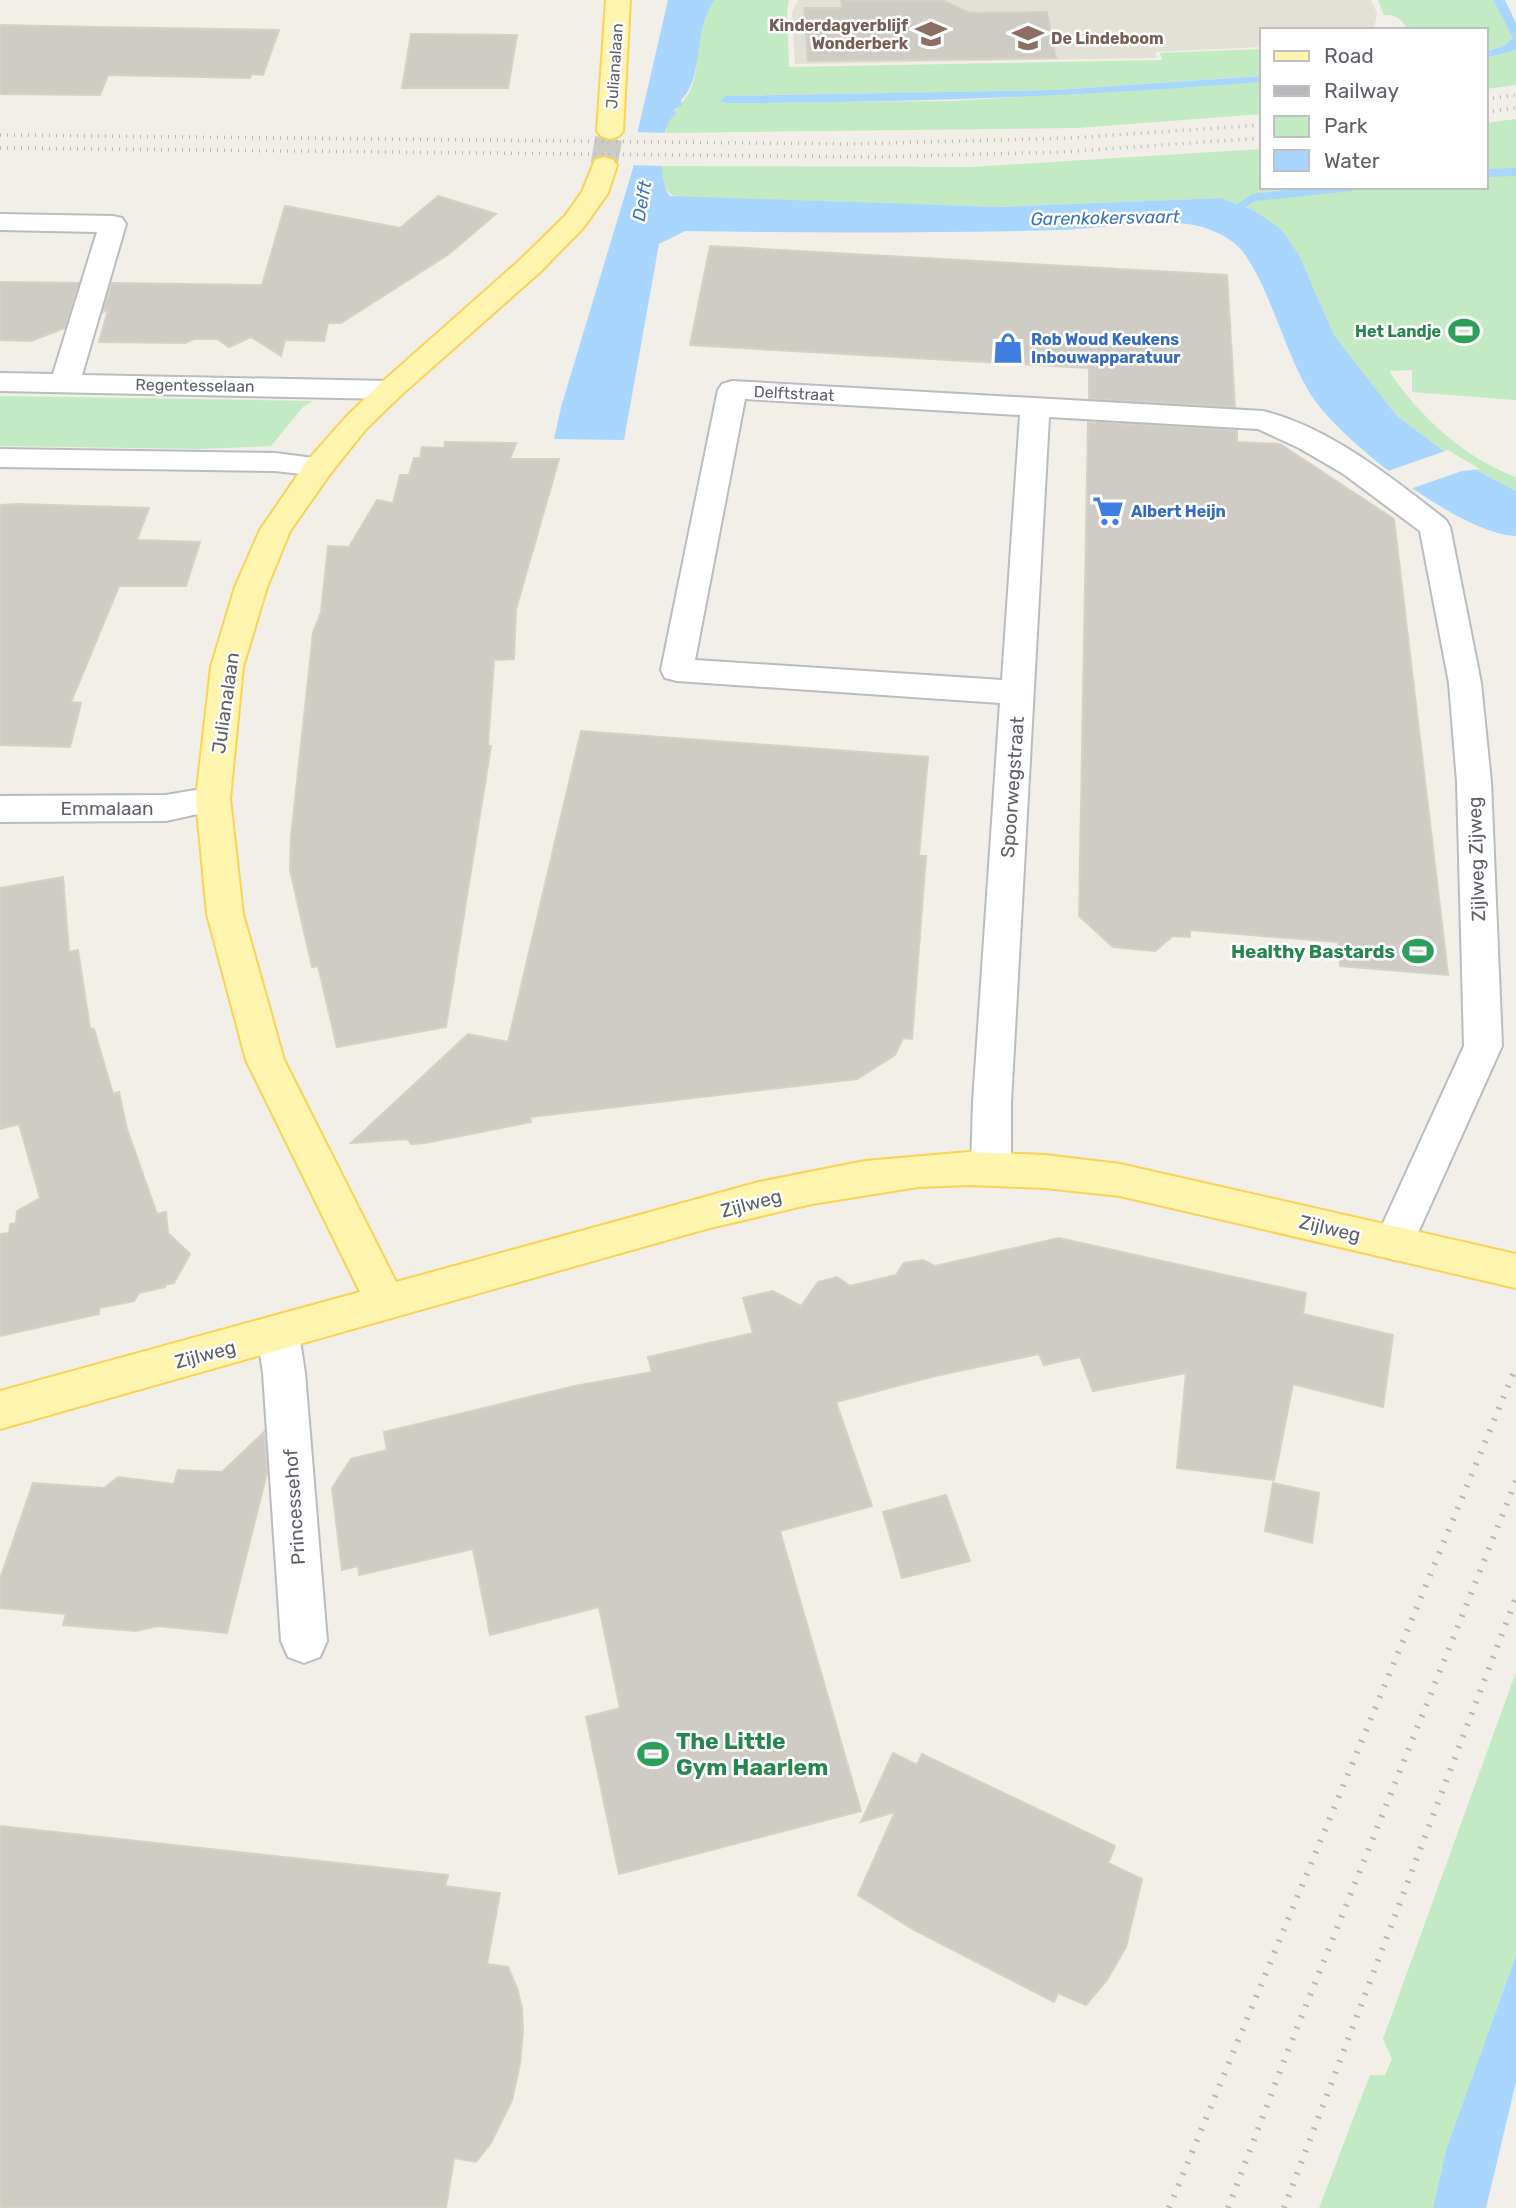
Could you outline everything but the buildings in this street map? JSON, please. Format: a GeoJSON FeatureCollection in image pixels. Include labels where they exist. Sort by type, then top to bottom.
{"type":"FeatureCollection","features":[{"type":"Feature","properties":{"kind":"main road","name":"Julianalaan"},"geometry":{"type":"LineString","coordinates":[[610,131],[618,0]]}},
{"type":"Feature","properties":{"kind":"main road","name":"Julianalaan"},"geometry":{"type":"LineString","coordinates":[[386,1303],[265,1060],[225,914],[213,799],[227,667],[251,587],[275,530],[319,467],[356,423],[390,390],[530,266],[574,222],[595,193],[604,165]]}},
{"type":"Feature","properties":{"kind":"main road","name":"Zijlweg"},"geometry":{"type":"LineString","coordinates":[[0,1410],[281,1353],[386,1303],[804,1188],[920,1171],[1056,1171],[1120,1180],[1516,1271]]}},
{"type":"Feature","properties":{"kind":"street"},"geometry":{"type":"LineString","coordinates":[[0,222],[113,224],[65,383]]}},
{"type":"Feature","properties":{"kind":"street","name":"Regentesselaan"},"geometry":{"type":"LineString","coordinates":[[0,382],[390,390]]}},
{"type":"Feature","properties":{"kind":"street","name":"Delftstraat"},"geometry":{"type":"LineString","coordinates":[[1018,693],[677,670],[732,390],[1035,405],[1264,432],[1315,443],[1382,485]]}},
{"type":"Feature","properties":{"kind":"street","name":"Spoorwegstraat"},"geometry":{"type":"LineString","coordinates":[[991,1169],[992,1102],[1035,405]]}},
{"type":"Feature","properties":{"kind":"street"},"geometry":{"type":"LineString","coordinates":[[0,458],[275,462],[319,467]]}},
{"type":"Feature","properties":{"kind":"street","name":"Zijlweg Zijweg"},"geometry":{"type":"LineString","coordinates":[[1382,485],[1435,527],[1465,683],[1474,782],[1483,1046],[1394,1243]]}},
{"type":"Feature","properties":{"kind":"street","name":"Emmalaan"},"geometry":{"type":"LineString","coordinates":[[0,809],[166,808],[213,799]]}},
{"type":"Feature","properties":{"kind":"street","name":"Princessehof"},"geometry":{"type":"LineString","coordinates":[[281,1353],[304,1642]]}},
{"type":"Feature","properties":{"kind":"shaded area","name":"De Lindeboom"},"geometry":{"type":"Polygon","coordinates":[[[798,0],[1371,0],[1377,13],[1374,28],[1260,28],[1260,47],[1155,52],[1157,58],[795,64],[792,12],[798,0]]]}},
{"type":"Feature","properties":{"kind":"green space"},"geometry":{"type":"Polygon","coordinates":[[[715,0],[789,0],[789,67],[1162,60],[1160,53],[1260,49],[1260,76],[1055,90],[726,96],[727,103],[952,101],[1260,82],[1260,114],[1077,128],[666,133],[672,115],[687,96],[694,80],[700,33],[715,0]]]}},
{"type":"Feature","properties":{"kind":"green space"},"geometry":{"type":"Polygon","coordinates":[[[1378,0],[1493,0],[1513,38],[1502,47],[1488,50],[1488,28],[1407,28],[1399,18],[1384,15],[1378,0]]]}},
{"type":"Feature","properties":{"kind":"green space"},"geometry":{"type":"Polygon","coordinates":[[[1516,50],[1516,85],[1488,89],[1488,57],[1516,50]]]}},
{"type":"Feature","properties":{"kind":"green space"},"geometry":{"type":"Polygon","coordinates":[[[1516,119],[1516,400],[1412,392],[1412,370],[1389,371],[1414,404],[1444,434],[1478,459],[1516,477],[1516,491],[1453,458],[1396,415],[1334,335],[1299,255],[1253,210],[1221,198],[999,207],[683,198],[669,192],[661,169],[662,166],[971,167],[1260,149],[1260,189],[1488,189],[1488,123],[1516,119]]]}},
{"type":"Feature","properties":{"kind":"green space"},"geometry":{"type":"Polygon","coordinates":[[[0,396],[313,401],[303,407],[271,446],[200,449],[0,446],[0,396]]]}},
{"type":"Feature","properties":{"kind":"green space"},"geometry":{"type":"Polygon","coordinates":[[[1516,1672],[1516,1955],[1446,2150],[1433,2208],[1319,2208],[1370,2075],[1385,2075],[1392,2059],[1383,2039],[1516,1672]]]}},
{"type":"Feature","properties":{"kind":"water"},"geometry":{"type":"Polygon","coordinates":[[[668,0],[715,0],[703,24],[693,79],[681,100],[682,105],[674,110],[676,114],[670,120],[663,140],[663,178],[670,196],[999,207],[1221,198],[1253,210],[1281,229],[1299,255],[1334,335],[1396,415],[1453,458],[1516,491],[1516,536],[1493,532],[1465,520],[1435,503],[1374,460],[1326,414],[1311,395],[1293,361],[1256,273],[1243,251],[1213,231],[1175,223],[1014,231],[685,231],[659,244],[624,440],[554,439],[561,407],[633,168],[638,130],[668,0]]]}},
{"type":"Feature","properties":{"kind":"water"},"geometry":{"type":"Polygon","coordinates":[[[1493,0],[1505,0],[1516,23],[1516,50],[1488,57],[1488,50],[1502,47],[1513,38],[1493,0]]]}},
{"type":"Feature","properties":{"kind":"water"},"geometry":{"type":"Polygon","coordinates":[[[1260,76],[1260,82],[1062,95],[861,102],[720,101],[726,96],[1055,90],[1260,76]]]}},
{"type":"Feature","properties":{"kind":"water"},"geometry":{"type":"Polygon","coordinates":[[[1516,1955],[1516,2082],[1486,2208],[1433,2208],[1446,2150],[1516,1955]]]}},
{"type":"Feature","properties":{"kind":"pier"},"geometry":{"type":"Polygon","coordinates":[[[634,132],[669,133],[665,166],[630,165],[634,132]]]}},
{"type":"Feature","properties":{"kind":"pier"},"geometry":{"type":"Polygon","coordinates":[[[1448,450],[1480,469],[1462,471],[1410,489],[1388,471],[1448,450]]]}},
{"type":"Feature","properties":{"kind":"waterway"},"geometry":{"type":"LineString","coordinates":[[1488,173],[1516,172]]}},
{"type":"Feature","properties":{"kind":"waterway"},"geometry":{"type":"LineString","coordinates":[[1241,206],[1252,198],[1334,189]]}},
{"type":"Feature","properties":{"kind":"tunnel"},"geometry":{"type":"LineString","coordinates":[[604,165],[610,131]]}},
{"type":"Feature","properties":{"kind":"railway"},"geometry":{"type":"LineString","coordinates":[[1488,99],[1516,95]]}},
{"type":"Feature","properties":{"kind":"railway"},"geometry":{"type":"LineString","coordinates":[[1488,112],[1516,108]]}},
{"type":"Feature","properties":{"kind":"railway"},"geometry":{"type":"LineString","coordinates":[[0,135],[850,144],[1070,138],[1260,125]]}},
{"type":"Feature","properties":{"kind":"railway"},"geometry":{"type":"LineString","coordinates":[[0,148],[876,157],[1062,152],[1260,138]]}},
{"type":"Feature","properties":{"kind":"railway"},"geometry":{"type":"LineString","coordinates":[[1169,2208],[1516,1367]]}},
{"type":"Feature","properties":{"kind":"railway"},"geometry":{"type":"LineString","coordinates":[[1228,2208],[1287,2053],[1516,1481]]}},
{"type":"Feature","properties":{"kind":"railway"},"geometry":{"type":"LineString","coordinates":[[1284,2208],[1516,1597]]}},
{"type":"Feature","properties":{"kind":"place","name":"Kinderdagverblijf Wonderberk"},"geometry":{"type":"Point","coordinates":[931,34]}},
{"type":"Feature","properties":{"kind":"place","name":"De Lindeboom"},"geometry":{"type":"Point","coordinates":[1028,38]}},
{"type":"Feature","properties":{"kind":"place","name":"Het Landje"},"geometry":{"type":"Point","coordinates":[1464,331]}},
{"type":"Feature","properties":{"kind":"place","name":"Rob Woud Keukens Inbouwapparatuur"},"geometry":{"type":"Point","coordinates":[1008,348]}},
{"type":"Feature","properties":{"kind":"place","name":"Albert Heijn"},"geometry":{"type":"Point","coordinates":[1108,511]}},
{"type":"Feature","properties":{"kind":"place","name":"Healthy Bastards"},"geometry":{"type":"Point","coordinates":[1418,951]}},
{"type":"Feature","properties":{"kind":"place","name":"The Little Gym Haarlem"},"geometry":{"type":"Point","coordinates":[653,1754]}},
{"type":"Feature","properties":{"kind":"water label","name":"Delft"},"geometry":{"type":"Point","coordinates":[642,201]}},
{"type":"Feature","properties":{"kind":"water label","name":"Garenkokersvaart"},"geometry":{"type":"Point","coordinates":[1105,218]}}]}
